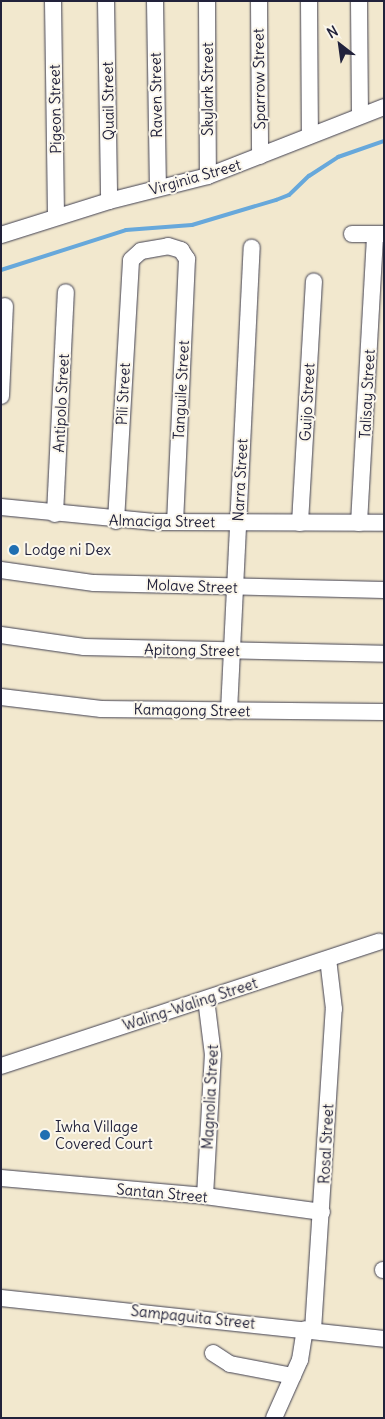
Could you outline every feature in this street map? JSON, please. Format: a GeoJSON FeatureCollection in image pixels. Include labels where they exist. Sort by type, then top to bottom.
{"type":"FeatureCollection","features":[{"type":"Feature","properties":{"kind":"street","name":"Pigeon Street"},"geometry":{"type":"LineString","coordinates":[[53,1],[56,217]]}},
{"type":"Feature","properties":{"kind":"street","name":"Quail Street"},"geometry":{"type":"LineString","coordinates":[[106,1],[109,201]]}},
{"type":"Feature","properties":{"kind":"street","name":"Raven Street"},"geometry":{"type":"LineString","coordinates":[[155,1],[158,188]]}},
{"type":"Feature","properties":{"kind":"street","name":"Skylark Street"},"geometry":{"type":"LineString","coordinates":[[207,1],[208,176]]}},
{"type":"Feature","properties":{"kind":"street","name":"Sparrow Street"},"geometry":{"type":"LineString","coordinates":[[258,1],[260,156]]}},
{"type":"Feature","properties":{"kind":"street"},"geometry":{"type":"LineString","coordinates":[[309,1],[310,133]]}},
{"type":"Feature","properties":{"kind":"street"},"geometry":{"type":"LineString","coordinates":[[359,1],[360,115]]}},
{"type":"Feature","properties":{"kind":"street","name":"Virginia Street"},"geometry":{"type":"LineString","coordinates":[[1,235],[109,201],[208,176],[260,156],[310,133],[384,107]]}},
{"type":"Feature","properties":{"kind":"street"},"geometry":{"type":"LineString","coordinates":[[352,234],[379,234]]}},
{"type":"Feature","properties":{"kind":"street","name":"Talisay Street"},"geometry":{"type":"LineString","coordinates":[[359,523],[379,234]]}},
{"type":"Feature","properties":{"kind":"street","name":"Pili Street"},"geometry":{"type":"LineString","coordinates":[[116,521],[130,267],[136,255],[147,248],[176,247],[182,250],[186,259]]}},
{"type":"Feature","properties":{"kind":"street","name":"Narra Street"},"geometry":{"type":"LineString","coordinates":[[229,712],[252,248]]}},
{"type":"Feature","properties":{"kind":"street","name":"Tanguile Street"},"geometry":{"type":"LineString","coordinates":[[175,522],[186,259]]}},
{"type":"Feature","properties":{"kind":"street","name":"Guijo Street"},"geometry":{"type":"LineString","coordinates":[[300,523],[314,281]]}},
{"type":"Feature","properties":{"kind":"street","name":"Antipolo Street"},"geometry":{"type":"LineString","coordinates":[[55,514],[66,292]]}},
{"type":"Feature","properties":{"kind":"street"},"geometry":{"type":"LineString","coordinates":[[1,396],[5,306]]}},
{"type":"Feature","properties":{"kind":"street","name":"Almaciga Street"},"geometry":{"type":"LineString","coordinates":[[1,507],[116,521],[384,524]]}},
{"type":"Feature","properties":{"kind":"street","name":"Molave Street"},"geometry":{"type":"LineString","coordinates":[[1,570],[94,582],[235,588],[384,590]]}},
{"type":"Feature","properties":{"kind":"street","name":"Apitong Street"},"geometry":{"type":"LineString","coordinates":[[1,636],[64,646],[384,654]]}},
{"type":"Feature","properties":{"kind":"street","name":"Kamagong Street"},"geometry":{"type":"LineString","coordinates":[[1,697],[72,707],[229,712],[384,712]]}},
{"type":"Feature","properties":{"kind":"street","name":"Waling-Waling Street"},"geometry":{"type":"LineString","coordinates":[[1,1066],[379,942]]}},
{"type":"Feature","properties":{"kind":"street","name":"Rosal Street"},"geometry":{"type":"LineString","coordinates":[[274,1418],[300,1360],[309,1329],[322,1212],[335,993],[328,959]]}},
{"type":"Feature","properties":{"kind":"street","name":"Magnolia Street"},"geometry":{"type":"LineString","coordinates":[[205,1196],[213,1055],[206,999]]}},
{"type":"Feature","properties":{"kind":"street","name":"Santan Street"},"geometry":{"type":"LineString","coordinates":[[1,1178],[205,1196],[322,1212]]}},
{"type":"Feature","properties":{"kind":"street","name":"Sampaguita Street"},"geometry":{"type":"LineString","coordinates":[[1,1298],[309,1329],[384,1339]]}},
{"type":"Feature","properties":{"kind":"street"},"geometry":{"type":"LineString","coordinates":[[213,1353],[230,1364],[293,1376]]}},
{"type":"Feature","properties":{"kind":"waterway"},"geometry":{"type":"LineString","coordinates":[[1,270],[126,230],[192,225],[276,200],[289,195],[309,176],[338,157],[384,141]]}},
{"type":"Feature","properties":{"kind":"place","name":"Lodge ni Dex"},"geometry":{"type":"Point","coordinates":[14,550]}},
{"type":"Feature","properties":{"kind":"place","name":"Iwha Village Covered Court"},"geometry":{"type":"Point","coordinates":[45,1135]}}]}
